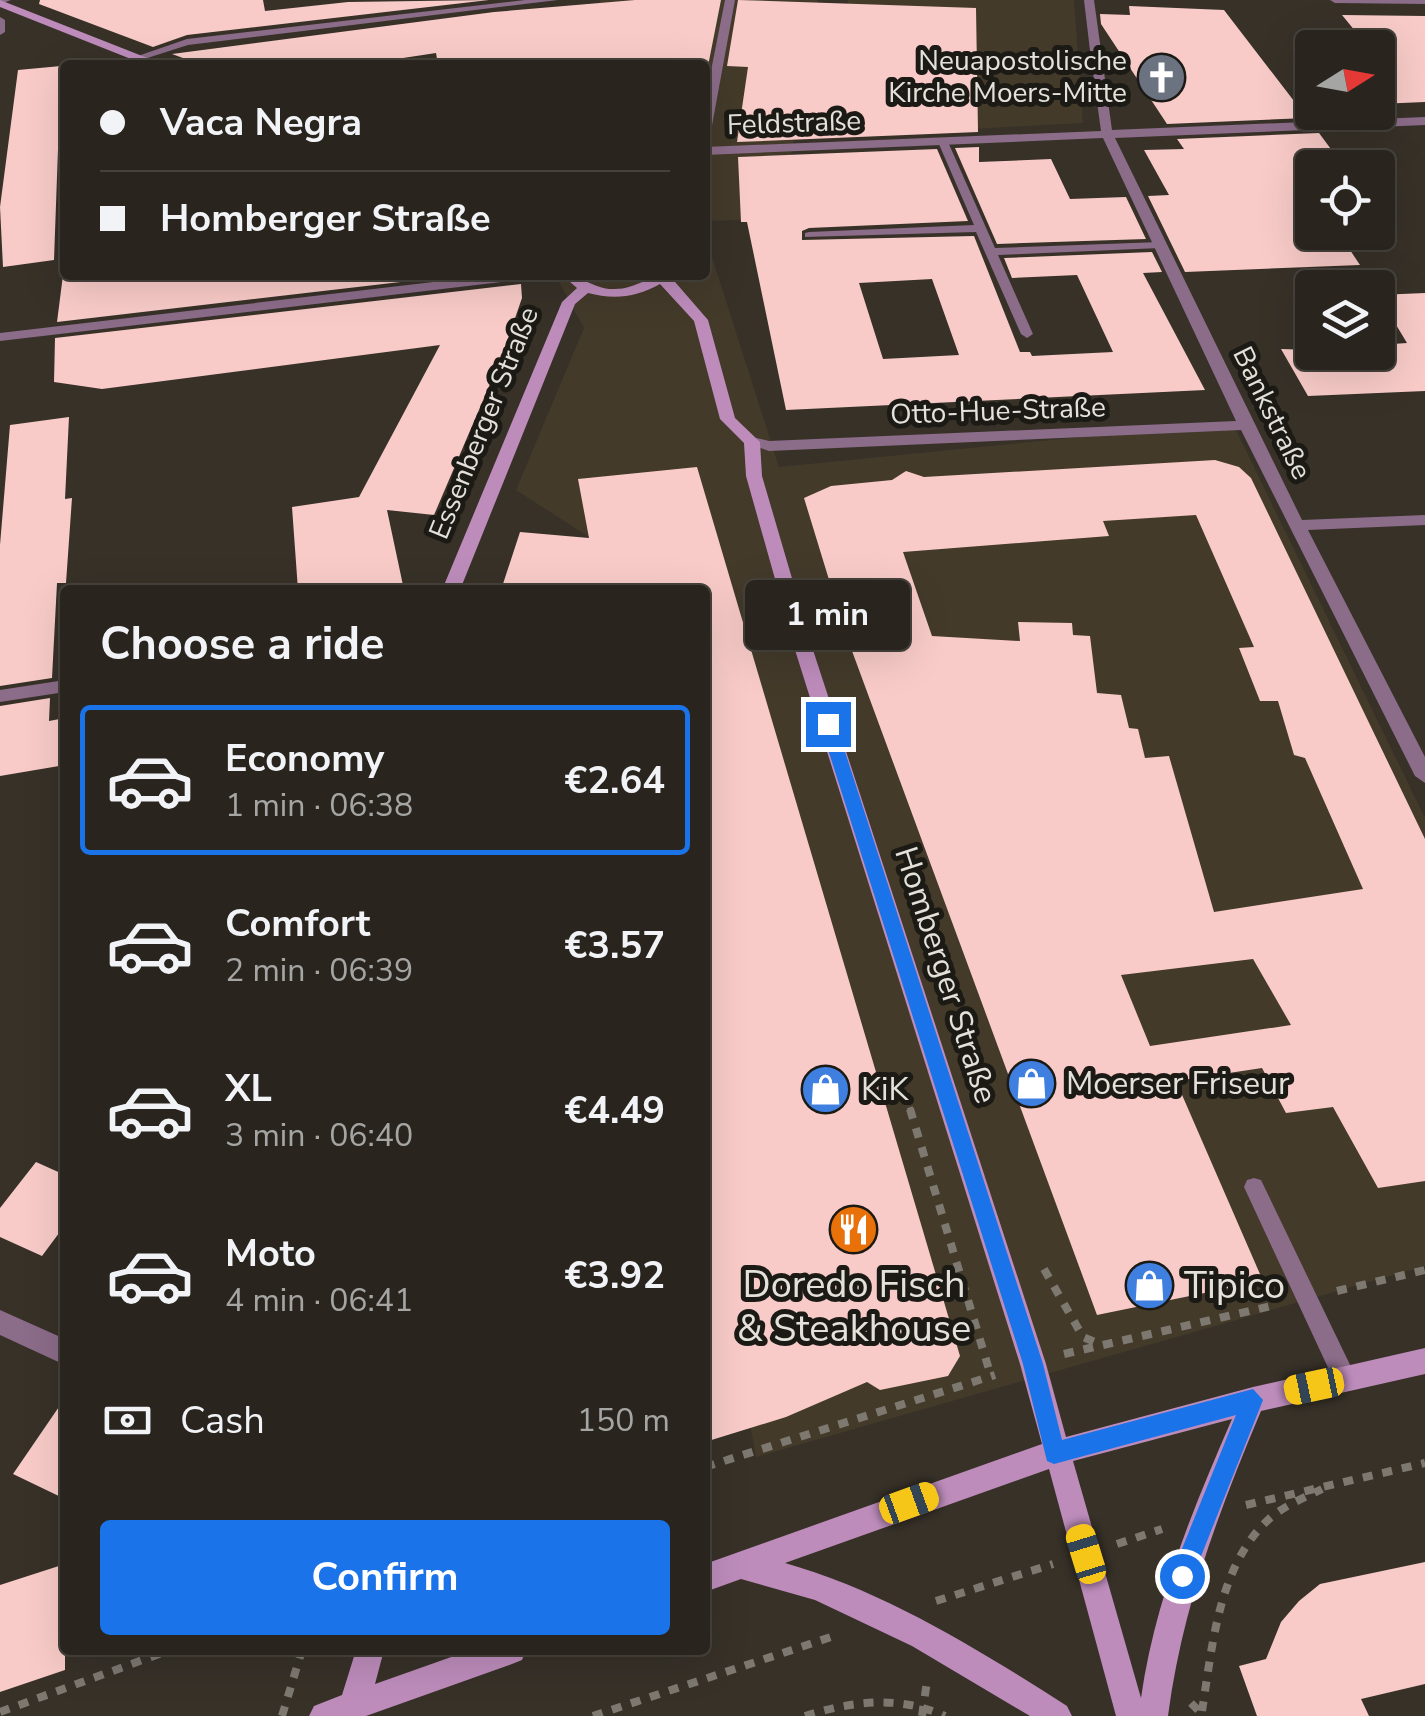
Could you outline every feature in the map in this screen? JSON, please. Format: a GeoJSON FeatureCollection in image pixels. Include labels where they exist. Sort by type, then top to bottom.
{"type":"FeatureCollection","features":[{"type":"Feature","properties":{"kind":"street"},"geometry":{"type":"LineString","coordinates":[[138,58],[186,42],[553,0]]}},
{"type":"Feature","properties":{"kind":"street"},"geometry":{"type":"LineString","coordinates":[[710,105],[730,0],[714,0]]}},
{"type":"Feature","properties":{"kind":"street","name":"Bankstraße"},"geometry":{"type":"LineString","coordinates":[[1089,0],[1108,134],[1246,426],[1425,776]]}},
{"type":"Feature","properties":{"kind":"street"},"geometry":{"type":"LineString","coordinates":[[1335,0],[1425,2]]}},
{"type":"Feature","properties":{"kind":"street"},"geometry":{"type":"LineString","coordinates":[[2,1],[143,60]]}},
{"type":"Feature","properties":{"kind":"street"},"geometry":{"type":"LineString","coordinates":[[0,20],[0,32]]}},
{"type":"Feature","properties":{"kind":"street"},"geometry":{"type":"LineString","coordinates":[[1069,62],[1098,63]]}},
{"type":"Feature","properties":{"kind":"street","name":"Feldstraße"},"geometry":{"type":"LineString","coordinates":[[710,150],[1425,121]]}},
{"type":"Feature","properties":{"kind":"street"},"geometry":{"type":"LineString","coordinates":[[0,337],[485,280]]}},
{"type":"Feature","properties":{"kind":"street"},"geometry":{"type":"LineString","coordinates":[[576,280],[586,288]]}},
{"type":"Feature","properties":{"kind":"street","name":"Homberger Straße"},"geometry":{"type":"LineString","coordinates":[[586,288],[632,291],[654,280]]}},
{"type":"Feature","properties":{"kind":"street","name":"Homberger Straße"},"geometry":{"type":"LineString","coordinates":[[666,280],[701,320],[728,420],[752,442],[754,476],[804,650],[1033,1364],[1054,1453],[1131,1716]]}},
{"type":"Feature","properties":{"kind":"street","name":"Essenberger Straße"},"geometry":{"type":"LineString","coordinates":[[453,585],[569,302],[586,288]]}},
{"type":"Feature","properties":{"kind":"street","name":"Otto-Hue-Straße"},"geometry":{"type":"LineString","coordinates":[[752,442],[769,446],[1246,426]]}},
{"type":"Feature","properties":{"kind":"street"},"geometry":{"type":"LineString","coordinates":[[1297,526],[1425,520]]}},
{"type":"Feature","properties":{"kind":"street"},"geometry":{"type":"LineString","coordinates":[[0,696],[60,687]]}},
{"type":"Feature","properties":{"kind":"street"},"geometry":{"type":"LineString","coordinates":[[0,1322],[60,1350]]}},
{"type":"Feature","properties":{"kind":"street"},"geometry":{"type":"LineString","coordinates":[[710,1576],[1054,1453],[1253,1400],[1425,1361]]}},
{"type":"Feature","properties":{"kind":"street"},"geometry":{"type":"LineString","coordinates":[[1153,1716],[1158,1663],[1190,1548],[1253,1400]]}},
{"type":"Feature","properties":{"kind":"street"},"geometry":{"type":"LineString","coordinates":[[741,1565],[835,1594],[887,1618],[966,1659],[1056,1716]]}},
{"type":"Feature","properties":{"kind":"street"},"geometry":{"type":"LineString","coordinates":[[351,1711],[368,1655]]}},
{"type":"Feature","properties":{"kind":"street"},"geometry":{"type":"LineString","coordinates":[[324,1716],[351,1711],[499,1655]]}},
{"type":"Feature","properties":{"kind":"lane"},"geometry":{"type":"LineString","coordinates":[[943,142],[1027,334]]}},
{"type":"Feature","properties":{"kind":"lane"},"geometry":{"type":"LineString","coordinates":[[809,235],[980,228]]}},
{"type":"Feature","properties":{"kind":"lane"},"geometry":{"type":"LineString","coordinates":[[991,252],[1160,245]]}},
{"type":"Feature","properties":{"kind":"lane"},"geometry":{"type":"LineString","coordinates":[[1254,1187],[1344,1380]]}},
{"type":"Feature","properties":{"kind":"path"},"geometry":{"type":"LineString","coordinates":[[710,1465],[1098,1343],[1425,1270]]}},
{"type":"Feature","properties":{"kind":"path"},"geometry":{"type":"LineString","coordinates":[[1112,1545],[1204,1515],[1425,1463]]}},
{"type":"Feature","properties":{"kind":"path"},"geometry":{"type":"LineString","coordinates":[[1202,1712],[1214,1636],[1227,1592],[1246,1553],[1264,1524],[1332,1484]]}},
{"type":"Feature","properties":{"kind":"path"},"geometry":{"type":"LineString","coordinates":[[0,1712],[156,1655]]}},
{"type":"Feature","properties":{"kind":"path"},"geometry":{"type":"LineString","coordinates":[[282,1716],[300,1655]]}},
{"type":"Feature","properties":{"kind":"path"},"geometry":{"type":"LineString","coordinates":[[806,1716],[846,1702],[924,1705],[944,1716]]}},
{"type":"Feature","properties":{"kind":"shaded area"},"geometry":{"type":"Polygon","coordinates":[[[600,0],[818,0],[789,166],[803,218],[710,221],[710,60],[580,60],[600,0]]]}},
{"type":"Feature","properties":{"kind":"shaded area"},"geometry":{"type":"Polygon","coordinates":[[[848,0],[1074,0],[1083,123],[972,129],[840,74],[848,0]]]}},
{"type":"Feature","properties":{"kind":"shaded area"},"geometry":{"type":"Polygon","coordinates":[[[710,251],[779,467],[1232,422],[1425,818],[1425,1266],[756,1457],[710,1205],[710,585],[694,585],[592,539],[516,490],[584,328],[558,280],[710,280],[710,251]]]}},
{"type":"Feature","properties":{"kind":"building"},"geometry":{"type":"Polygon","coordinates":[[[40,0],[263,0],[265,11],[348,2],[489,0],[187,35],[153,47],[39,4],[40,0]]]}},
{"type":"Feature","properties":{"kind":"building"},"geometry":{"type":"Polygon","coordinates":[[[635,0],[721,0],[709,60],[437,60],[436,53],[390,60],[188,60],[172,54],[494,12],[635,0]]]}},
{"type":"Feature","properties":{"kind":"building"},"geometry":{"type":"Polygon","coordinates":[[[738,0],[976,8],[978,132],[737,142],[748,67],[727,66],[738,0]]]}},
{"type":"Feature","properties":{"kind":"building"},"geometry":{"type":"Polygon","coordinates":[[[1129,6],[1224,10],[1295,102],[1295,119],[1167,124],[1101,24],[1100,14],[1130,15],[1129,6]]]}},
{"type":"Feature","properties":{"kind":"building"},"geometry":{"type":"Polygon","coordinates":[[[1342,15],[1425,16],[1425,102],[1395,103],[1395,30],[1354,30],[1342,15]]]}},
{"type":"Feature","properties":{"kind":"building"},"geometry":{"type":"Polygon","coordinates":[[[60,66],[54,260],[3,267],[0,207],[18,70],[60,66]]]}},
{"type":"Feature","properties":{"kind":"building"},"geometry":{"type":"Polygon","coordinates":[[[1319,133],[1332,150],[1295,150],[1295,250],[1350,250],[1360,265],[1185,272],[1148,196],[1169,195],[1144,150],[1184,149],[1177,139],[1319,133]]]}},
{"type":"Feature","properties":{"kind":"building"},"geometry":{"type":"Polygon","coordinates":[[[979,147],[979,162],[1051,159],[1070,199],[1126,197],[1146,239],[997,244],[955,148],[979,147]]]}},
{"type":"Feature","properties":{"kind":"building"},"geometry":{"type":"Polygon","coordinates":[[[937,149],[968,221],[809,228],[802,231],[802,240],[974,236],[1020,352],[1030,352],[1032,356],[1113,352],[1077,275],[1012,278],[1004,258],[1152,252],[1162,272],[1143,273],[1205,390],[786,410],[747,222],[741,222],[738,157],[937,149]],[[932,279],[859,283],[883,359],[959,355],[932,279]]]}},
{"type":"Feature","properties":{"kind":"building"},"geometry":{"type":"Polygon","coordinates":[[[62,280],[418,280],[57,322],[62,280]]]}},
{"type":"Feature","properties":{"kind":"building"},"geometry":{"type":"Polygon","coordinates":[[[521,284],[522,298],[502,356],[434,515],[387,510],[403,585],[298,585],[292,507],[359,497],[440,345],[102,389],[54,382],[55,338],[521,284]]]}},
{"type":"Feature","properties":{"kind":"building"},"geometry":{"type":"Polygon","coordinates":[[[1425,293],[1425,391],[1308,396],[1281,349],[1295,349],[1295,370],[1395,370],[1395,344],[1407,343],[1395,323],[1395,294],[1425,293]]]}},
{"type":"Feature","properties":{"kind":"building"},"geometry":{"type":"Polygon","coordinates":[[[69,417],[65,499],[72,498],[66,583],[57,583],[52,678],[0,686],[0,545],[10,425],[69,417]]]}},
{"type":"Feature","properties":{"kind":"building"},"geometry":{"type":"Polygon","coordinates":[[[1215,460],[1239,467],[1251,478],[1425,839],[1425,1181],[1378,1188],[1333,1107],[1286,1113],[1262,1068],[1176,1081],[1263,1281],[1097,1315],[845,632],[804,498],[831,486],[892,480],[906,471],[924,477],[1215,460]],[[1196,515],[1103,521],[1109,536],[903,552],[932,636],[1020,641],[1018,622],[1072,623],[1073,635],[1090,636],[1097,693],[1121,695],[1129,728],[1138,729],[1145,758],[1169,756],[1214,912],[1363,889],[1305,758],[1294,755],[1278,701],[1260,701],[1239,648],[1254,647],[1196,515]],[[1253,959],[1121,975],[1150,1046],[1291,1025],[1253,959]]]}},
{"type":"Feature","properties":{"kind":"building"},"geometry":{"type":"Polygon","coordinates":[[[697,467],[960,1356],[948,1376],[880,1390],[867,1382],[786,1417],[710,1440],[710,585],[503,585],[520,532],[589,538],[578,479],[697,467]]]}},
{"type":"Feature","properties":{"kind":"building"},"geometry":{"type":"Polygon","coordinates":[[[50,698],[49,721],[60,719],[60,766],[0,776],[0,706],[50,698]]]}},
{"type":"Feature","properties":{"kind":"building"},"geometry":{"type":"Polygon","coordinates":[[[36,1162],[60,1173],[60,1232],[42,1256],[0,1237],[0,1208],[36,1162]]]}},
{"type":"Feature","properties":{"kind":"building"},"geometry":{"type":"Polygon","coordinates":[[[60,1405],[60,1497],[13,1474],[60,1405]]]}},
{"type":"Feature","properties":{"kind":"building"},"geometry":{"type":"Polygon","coordinates":[[[1425,1562],[1425,1684],[1361,1699],[1369,1716],[1257,1716],[1239,1666],[1266,1659],[1281,1622],[1299,1601],[1320,1584],[1425,1562]]]}},
{"type":"Feature","properties":{"kind":"building"},"geometry":{"type":"Polygon","coordinates":[[[60,1566],[60,1655],[65,1655],[65,1670],[0,1692],[0,1585],[60,1566]]]}},
{"type":"Feature","properties":{"kind":"place","name":"Neuapostolische Kirche Moers-Mitte"},"geometry":{"type":"Point","coordinates":[1162,77]}},
{"type":"Feature","properties":{"kind":"place","name":"Moerser Friseur"},"geometry":{"type":"Point","coordinates":[1031,1083]}},
{"type":"Feature","properties":{"kind":"place","name":"KiK"},"geometry":{"type":"Point","coordinates":[826,1089]}},
{"type":"Feature","properties":{"kind":"place","name":"Doredo Fisch & Steakhouse"},"geometry":{"type":"Point","coordinates":[854,1230]}},
{"type":"Feature","properties":{"kind":"place","name":"Tipico"},"geometry":{"type":"Point","coordinates":[1149,1285]}},
{"type":"Feature","properties":{"kind":"route"},"geometry":{"type":"LineString","coordinates":[[828,724],[1033,1364],[1054,1453],[1253,1400],[1190,1548],[1182,1576]]}}]}
